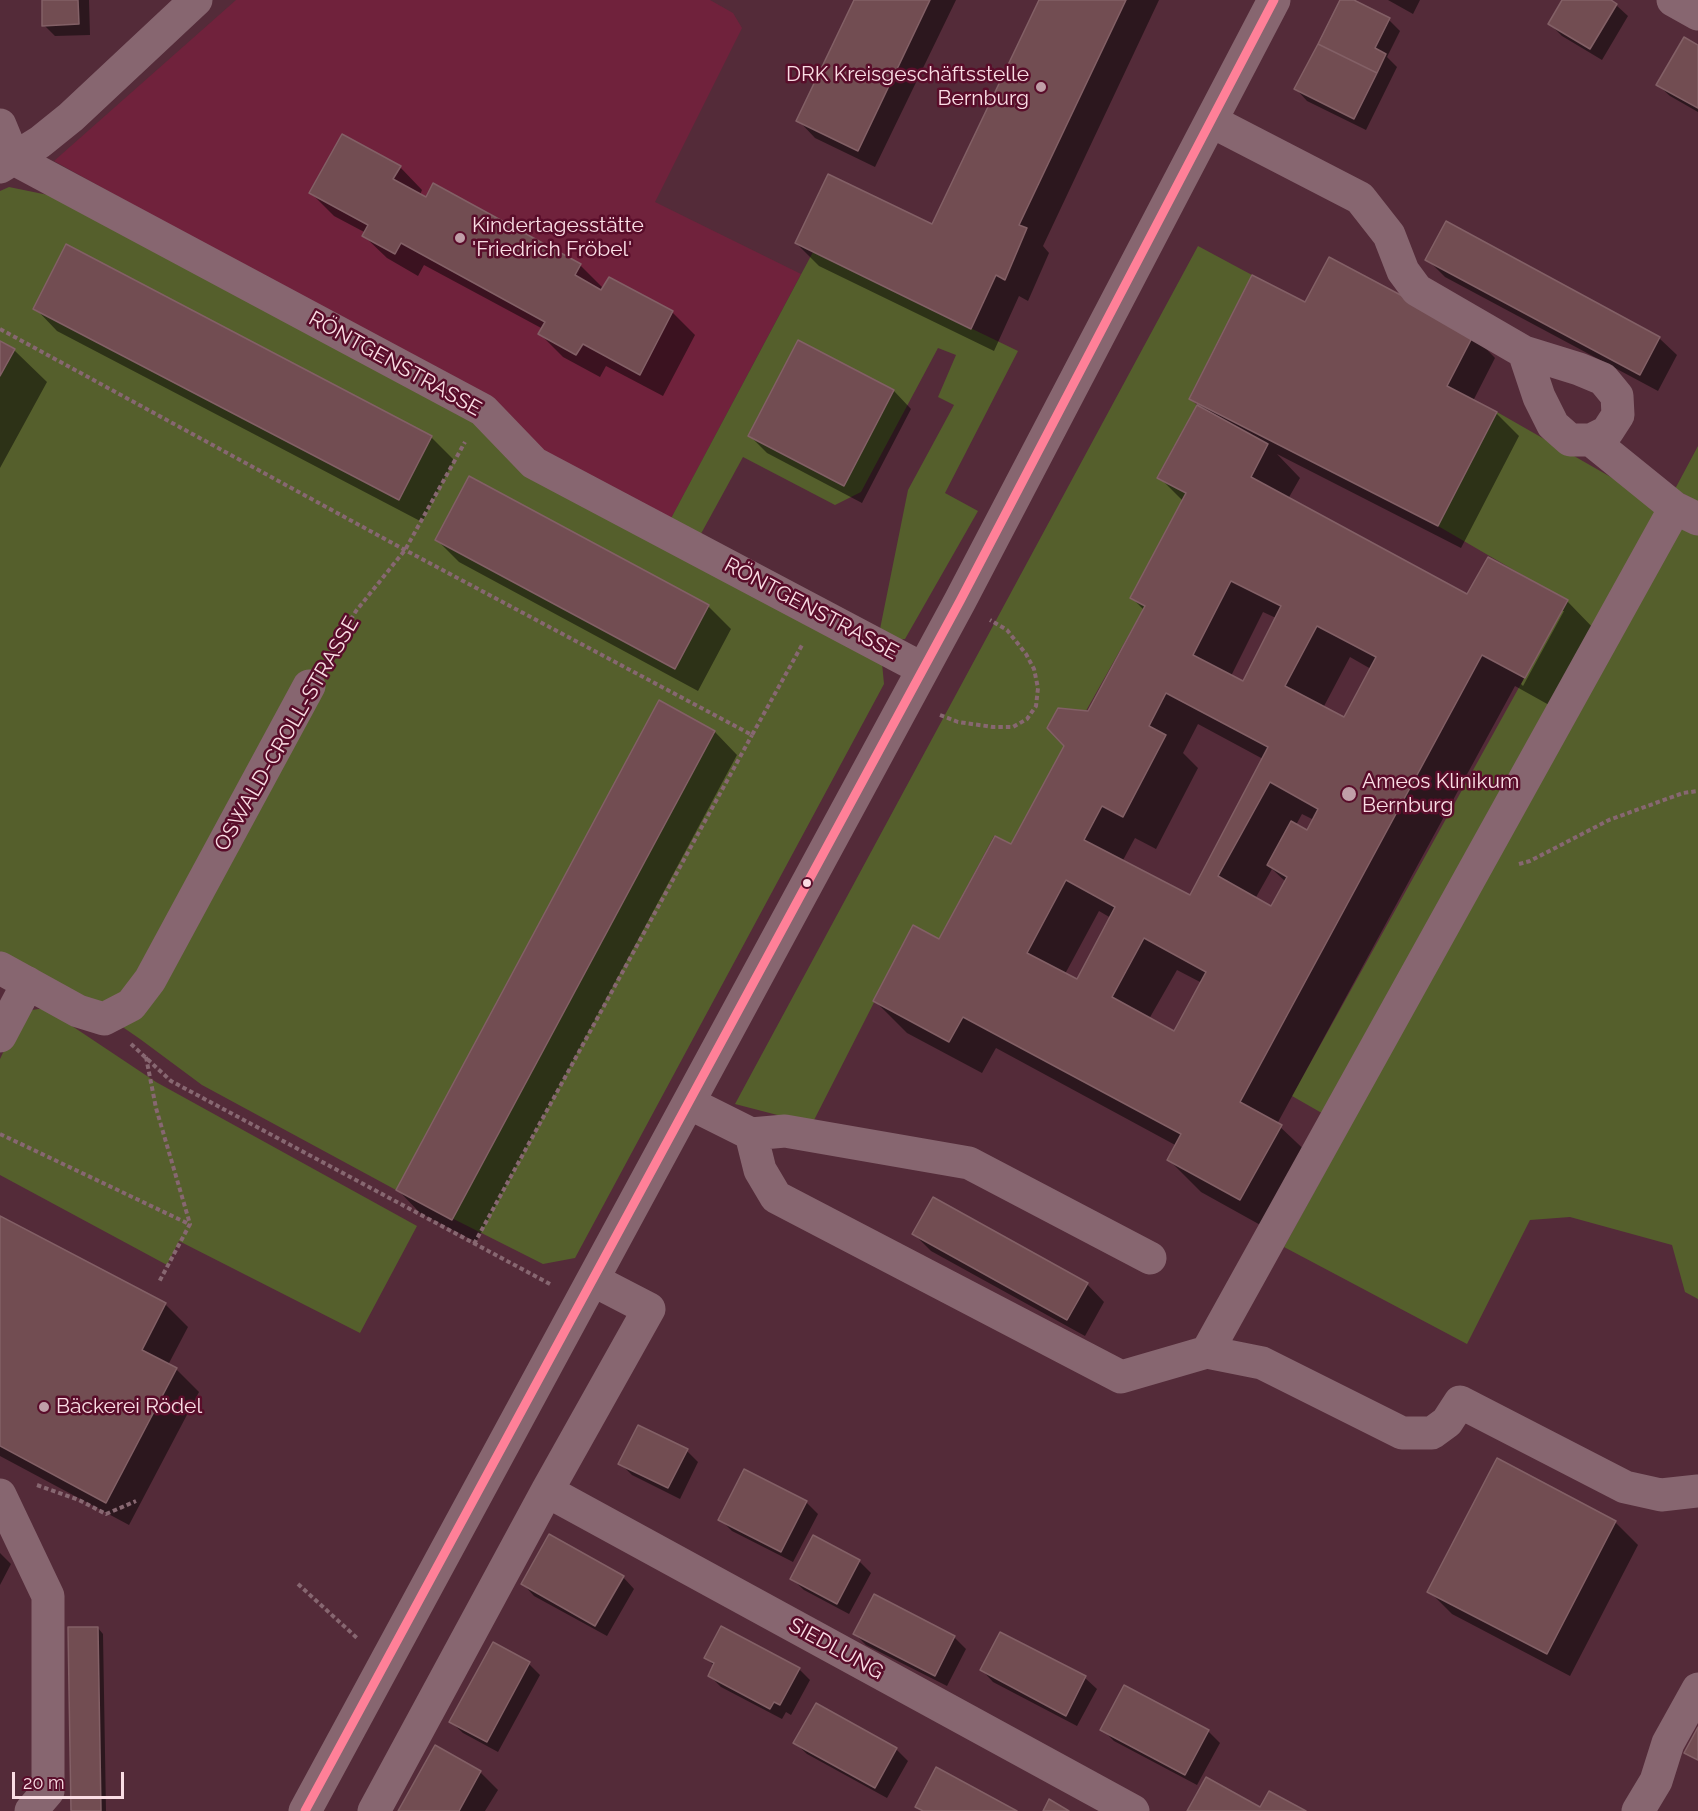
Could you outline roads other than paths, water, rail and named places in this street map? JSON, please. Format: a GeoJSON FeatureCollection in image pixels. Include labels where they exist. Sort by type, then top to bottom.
{"type":"FeatureCollection","features":[{"type":"Feature","properties":{"kind":"street"},"geometry":{"type":"LineString","coordinates":[[0,125],[7,163],[40,142],[71,117],[196,0]]}},
{"type":"Feature","properties":{"kind":"street"},"geometry":{"type":"LineString","coordinates":[[304,1811],[960,601],[1274,0]]}},
{"type":"Feature","properties":{"kind":"street"},"geometry":{"type":"LineString","coordinates":[[1672,0],[1698,14]]}},
{"type":"Feature","properties":{"kind":"street"},"geometry":{"type":"LineString","coordinates":[[1211,121],[1360,198],[1389,235],[1403,271],[1417,290],[1524,352],[1603,379],[1617,396],[1618,415],[1607,432],[1591,440],[1570,441],[1553,425],[1539,397],[1524,352]]}},
{"type":"Feature","properties":{"kind":"street","name":"RÖNTGENSTRASSE"},"geometry":{"type":"LineString","coordinates":[[7,163],[483,410],[534,463],[923,669]]}},
{"type":"Feature","properties":{"kind":"street"},"geometry":{"type":"LineString","coordinates":[[1207,1352],[1472,875],[1687,514],[1591,440]]}},
{"type":"Feature","properties":{"kind":"street","name":"OSWALD-CROLL-STRASSE"},"geometry":{"type":"LineString","coordinates":[[28,983],[78,1011],[104,1019],[131,1005],[150,980],[309,686]]}},
{"type":"Feature","properties":{"kind":"street"},"geometry":{"type":"LineString","coordinates":[[0,968],[28,983],[0,1036]]}},
{"type":"Feature","properties":{"kind":"street"},"geometry":{"type":"LineString","coordinates":[[689,1103],[751,1134],[785,1131],[969,1163],[1150,1258]]}},
{"type":"Feature","properties":{"kind":"street"},"geometry":{"type":"LineString","coordinates":[[751,1134],[760,1170],[776,1197],[1121,1377],[1207,1352],[1262,1363],[1402,1433],[1432,1433],[1447,1422],[1460,1402],[1625,1487],[1661,1495],[1698,1491]]}},
{"type":"Feature","properties":{"kind":"street"},"geometry":{"type":"LineString","coordinates":[[374,1811],[547,1491],[649,1309],[587,1291]]}},
{"type":"Feature","properties":{"kind":"street","name":"SIEDLUNG"},"geometry":{"type":"LineString","coordinates":[[547,1491],[1127,1809]]}},
{"type":"Feature","properties":{"kind":"street"},"geometry":{"type":"LineString","coordinates":[[0,1495],[48,1596],[48,1791],[31,1811]]}},
{"type":"Feature","properties":{"kind":"street"},"geometry":{"type":"LineString","coordinates":[[1638,1811],[1656,1781],[1668,1743],[1698,1689]]}},
{"type":"Feature","properties":{"kind":"place","name":"DRK Kreisgeschäftsstelle Bernburg"},"geometry":{"type":"Point","coordinates":[1041,87]}},
{"type":"Feature","properties":{"kind":"place","name":"Kindertagesstätte 'Friedrich Fröbel'"},"geometry":{"type":"Point","coordinates":[460,238]}},
{"type":"Feature","properties":{"kind":"place","name":"Ameos Klinikum Bernburg"},"geometry":{"type":"Point","coordinates":[1349,794]}},
{"type":"Feature","properties":{"kind":"place","name":"Bäckerei Rödel"},"geometry":{"type":"Point","coordinates":[44,1407]}}]}
